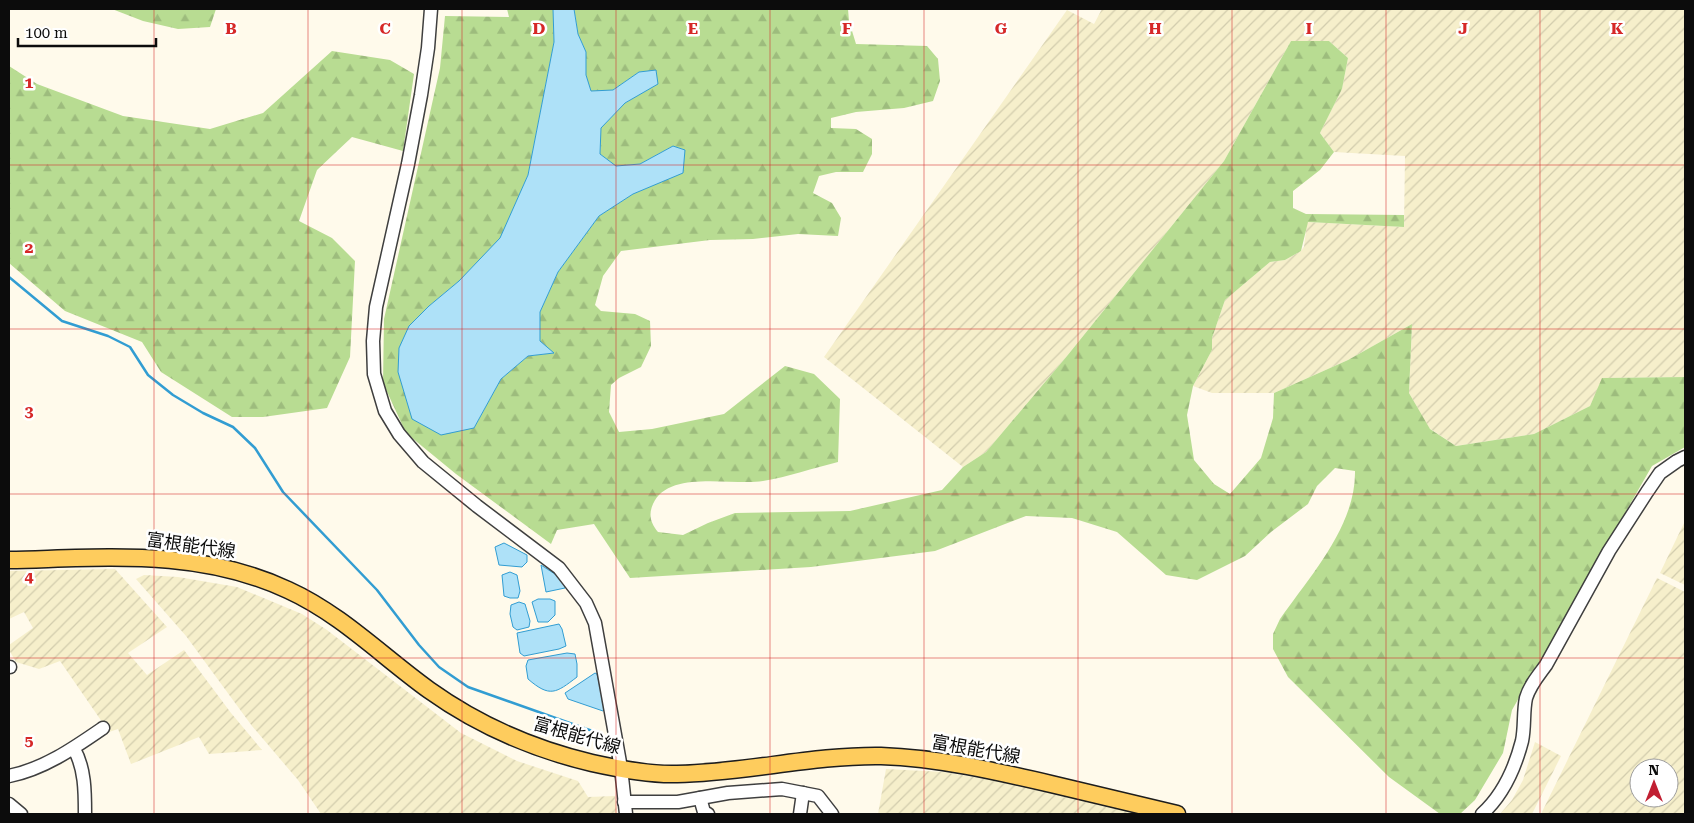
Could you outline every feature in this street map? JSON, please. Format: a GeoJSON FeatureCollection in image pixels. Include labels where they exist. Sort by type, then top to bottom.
{"type":"FeatureCollection","features":[{"type":"Feature","properties":{"kind":"main road","name":"富根能代線"},"geometry":{"type":"LineString","coordinates":[[9,560],[166,558],[231,569],[260,578],[290,590],[325,610],[428,690],[458,709],[496,730],[544,749],[590,762],[637,772],[676,774],[791,762],[879,756],[946,761],[1027,778],[1177,814]]}},
{"type":"Feature","properties":{"kind":"street"},"geometry":{"type":"LineString","coordinates":[[431,9],[428,48],[419,105],[408,164],[376,306],[373,341],[374,374],[385,411],[399,434],[423,462],[558,568],[586,603],[595,623],[621,768],[625,808],[678,802],[722,794],[782,789],[818,796],[832,814]]}},
{"type":"Feature","properties":{"kind":"street"},"geometry":{"type":"LineString","coordinates":[[1482,814],[1494,804],[1509,779],[1522,740],[1526,699],[1534,681],[1546,665],[1609,551],[1647,492],[1660,474],[1685,457]]}},
{"type":"Feature","properties":{"kind":"street"},"geometry":{"type":"LineString","coordinates":[[9,776],[21,774],[44,765],[74,749],[103,728]]}},
{"type":"Feature","properties":{"kind":"street"},"geometry":{"type":"LineString","coordinates":[[74,749],[80,759],[84,782],[84,814]]}},
{"type":"Feature","properties":{"kind":"street"},"geometry":{"type":"LineString","coordinates":[[718,771],[722,794]]}},
{"type":"Feature","properties":{"kind":"street"},"geometry":{"type":"LineString","coordinates":[[800,814],[803,793]]}},
{"type":"Feature","properties":{"kind":"street"},"geometry":{"type":"LineString","coordinates":[[700,798],[704,812],[708,814]]}},
{"type":"Feature","properties":{"kind":"street"},"geometry":{"type":"LineString","coordinates":[[9,804],[21,814]]}},
{"type":"Feature","properties":{"kind":"shaded area"},"geometry":{"type":"Polygon","coordinates":[[[1102,9],[1685,9],[1685,377],[1603,378],[1590,406],[1534,434],[1456,446],[1429,428],[1409,393],[1412,324],[1348,360],[1274,393],[1212,393],[1193,386],[1212,350],[1212,338],[1225,300],[1270,262],[1285,260],[1301,251],[1304,247],[1307,222],[1404,227],[1405,156],[1334,152],[1320,133],[1342,89],[1348,58],[1329,41],[1291,41],[1224,161],[1067,356],[986,452],[963,467],[824,357],[1067,10],[1094,24],[1102,9]]]}},
{"type":"Feature","properties":{"kind":"shaded area"},"geometry":{"type":"Polygon","coordinates":[[[1685,521],[1685,585],[1660,573],[1685,521]]]}},
{"type":"Feature","properties":{"kind":"shaded area"},"geometry":{"type":"Polygon","coordinates":[[[115,569],[167,627],[128,653],[147,675],[184,650],[231,713],[262,750],[209,754],[199,737],[131,764],[118,729],[109,732],[60,661],[39,669],[16,662],[9,650],[9,645],[33,628],[24,612],[9,619],[9,571],[115,569]]]}},
{"type":"Feature","properties":{"kind":"shaded area"},"geometry":{"type":"Polygon","coordinates":[[[144,575],[178,577],[237,587],[302,614],[327,630],[461,733],[517,761],[578,781],[588,797],[615,796],[617,814],[321,814],[298,780],[252,726],[186,636],[136,579],[144,575]]]}},
{"type":"Feature","properties":{"kind":"shaded area"},"geometry":{"type":"Polygon","coordinates":[[[1657,578],[1685,592],[1685,814],[1541,814],[1657,578]]]}},
{"type":"Feature","properties":{"kind":"shaded area"},"geometry":{"type":"Polygon","coordinates":[[[1535,742],[1561,756],[1532,814],[1500,814],[1512,800],[1523,780],[1535,742]]]}},
{"type":"Feature","properties":{"kind":"shaded area"},"geometry":{"type":"Polygon","coordinates":[[[886,769],[944,772],[1015,784],[1145,814],[878,814],[886,769]]]}},
{"type":"Feature","properties":{"kind":"green space"},"geometry":{"type":"Polygon","coordinates":[[[112,9],[216,9],[210,27],[178,29],[143,21],[112,9]]]}},
{"type":"Feature","properties":{"kind":"green space"},"geometry":{"type":"Polygon","coordinates":[[[507,9],[553,9],[554,42],[528,175],[500,239],[459,281],[409,326],[474,428],[501,379],[528,356],[553,353],[540,341],[540,312],[558,272],[599,216],[633,194],[683,172],[673,146],[640,164],[616,166],[600,154],[601,128],[625,103],[657,84],[656,71],[639,72],[613,90],[591,92],[586,75],[586,52],[578,34],[574,9],[848,9],[849,21],[856,44],[927,46],[938,59],[940,81],[933,101],[904,108],[856,112],[831,118],[831,128],[856,129],[872,139],[872,154],[863,172],[836,172],[819,176],[813,193],[832,203],[841,218],[838,236],[798,234],[753,239],[710,240],[621,251],[603,276],[595,305],[601,311],[635,314],[650,321],[651,346],[641,367],[619,378],[611,385],[609,412],[619,432],[652,429],[724,414],[785,366],[814,374],[840,399],[838,462],[763,481],[702,481],[672,486],[661,493],[651,508],[651,519],[658,532],[683,535],[735,513],[850,511],[942,490],[963,467],[986,452],[1067,356],[1224,161],[1291,41],[1329,41],[1348,58],[1342,89],[1320,133],[1334,152],[1320,170],[1293,191],[1293,208],[1306,214],[1404,215],[1404,227],[1308,222],[1301,251],[1285,260],[1270,262],[1225,300],[1212,338],[1212,350],[1193,386],[1187,415],[1194,460],[1214,484],[1230,494],[1261,458],[1273,418],[1274,393],[1348,360],[1412,324],[1409,393],[1430,429],[1456,446],[1534,434],[1590,406],[1602,378],[1685,377],[1685,447],[1652,466],[1512,710],[1503,753],[1475,800],[1460,814],[1440,814],[1389,777],[1288,677],[1273,649],[1273,634],[1280,619],[1317,568],[1340,531],[1353,491],[1355,471],[1335,468],[1317,486],[1308,504],[1271,532],[1245,556],[1197,580],[1166,575],[1117,532],[1072,518],[1026,516],[935,551],[811,567],[630,578],[594,524],[557,530],[551,544],[456,474],[406,433],[383,383],[384,319],[440,68],[445,16],[509,17],[507,9]]]}},
{"type":"Feature","properties":{"kind":"green space"},"geometry":{"type":"Polygon","coordinates":[[[332,51],[390,60],[414,74],[403,151],[352,137],[317,170],[299,221],[332,238],[355,261],[350,357],[327,408],[263,417],[232,417],[161,372],[142,342],[65,311],[9,263],[9,66],[37,84],[123,116],[210,129],[263,113],[332,51]]]}},
{"type":"Feature","properties":{"kind":"water"},"geometry":{"type":"Polygon","coordinates":[[[553,9],[574,9],[578,34],[586,52],[586,75],[591,91],[613,90],[639,72],[656,70],[658,84],[625,103],[601,128],[600,154],[616,166],[640,164],[673,146],[685,150],[683,173],[633,194],[599,216],[558,272],[540,312],[540,341],[554,353],[528,356],[501,379],[474,428],[441,435],[412,419],[398,372],[399,348],[409,326],[459,281],[500,238],[528,175],[554,42],[553,9]]]}},
{"type":"Feature","properties":{"kind":"water"},"geometry":{"type":"Polygon","coordinates":[[[504,543],[527,555],[527,562],[522,567],[499,565],[495,547],[504,543]]]}},
{"type":"Feature","properties":{"kind":"water"},"geometry":{"type":"Polygon","coordinates":[[[541,565],[564,580],[565,588],[546,592],[541,565]]]}},
{"type":"Feature","properties":{"kind":"water"},"geometry":{"type":"Polygon","coordinates":[[[510,572],[517,575],[520,591],[518,598],[504,596],[502,575],[510,572]]]}},
{"type":"Feature","properties":{"kind":"water"},"geometry":{"type":"Polygon","coordinates":[[[538,599],[555,601],[555,615],[548,622],[538,622],[532,602],[538,599]]]}},
{"type":"Feature","properties":{"kind":"water"},"geometry":{"type":"Polygon","coordinates":[[[519,602],[525,604],[530,621],[529,627],[517,630],[513,627],[510,614],[511,605],[519,602]]]}},
{"type":"Feature","properties":{"kind":"water"},"geometry":{"type":"Polygon","coordinates":[[[559,624],[566,646],[524,656],[520,653],[517,633],[559,624]]]}},
{"type":"Feature","properties":{"kind":"water"},"geometry":{"type":"Polygon","coordinates":[[[567,653],[575,654],[577,677],[564,687],[548,691],[528,679],[526,666],[528,660],[567,653]]]}},
{"type":"Feature","properties":{"kind":"water"},"geometry":{"type":"Polygon","coordinates":[[[595,673],[597,674],[605,709],[603,711],[568,699],[565,693],[595,673]]]}},
{"type":"Feature","properties":{"kind":"waterway"},"geometry":{"type":"LineString","coordinates":[[9,277],[62,321],[108,336],[130,347],[148,375],[173,395],[203,413],[233,427],[255,448],[283,492],[377,590],[419,645],[439,667],[468,687],[598,733]]}}]}
